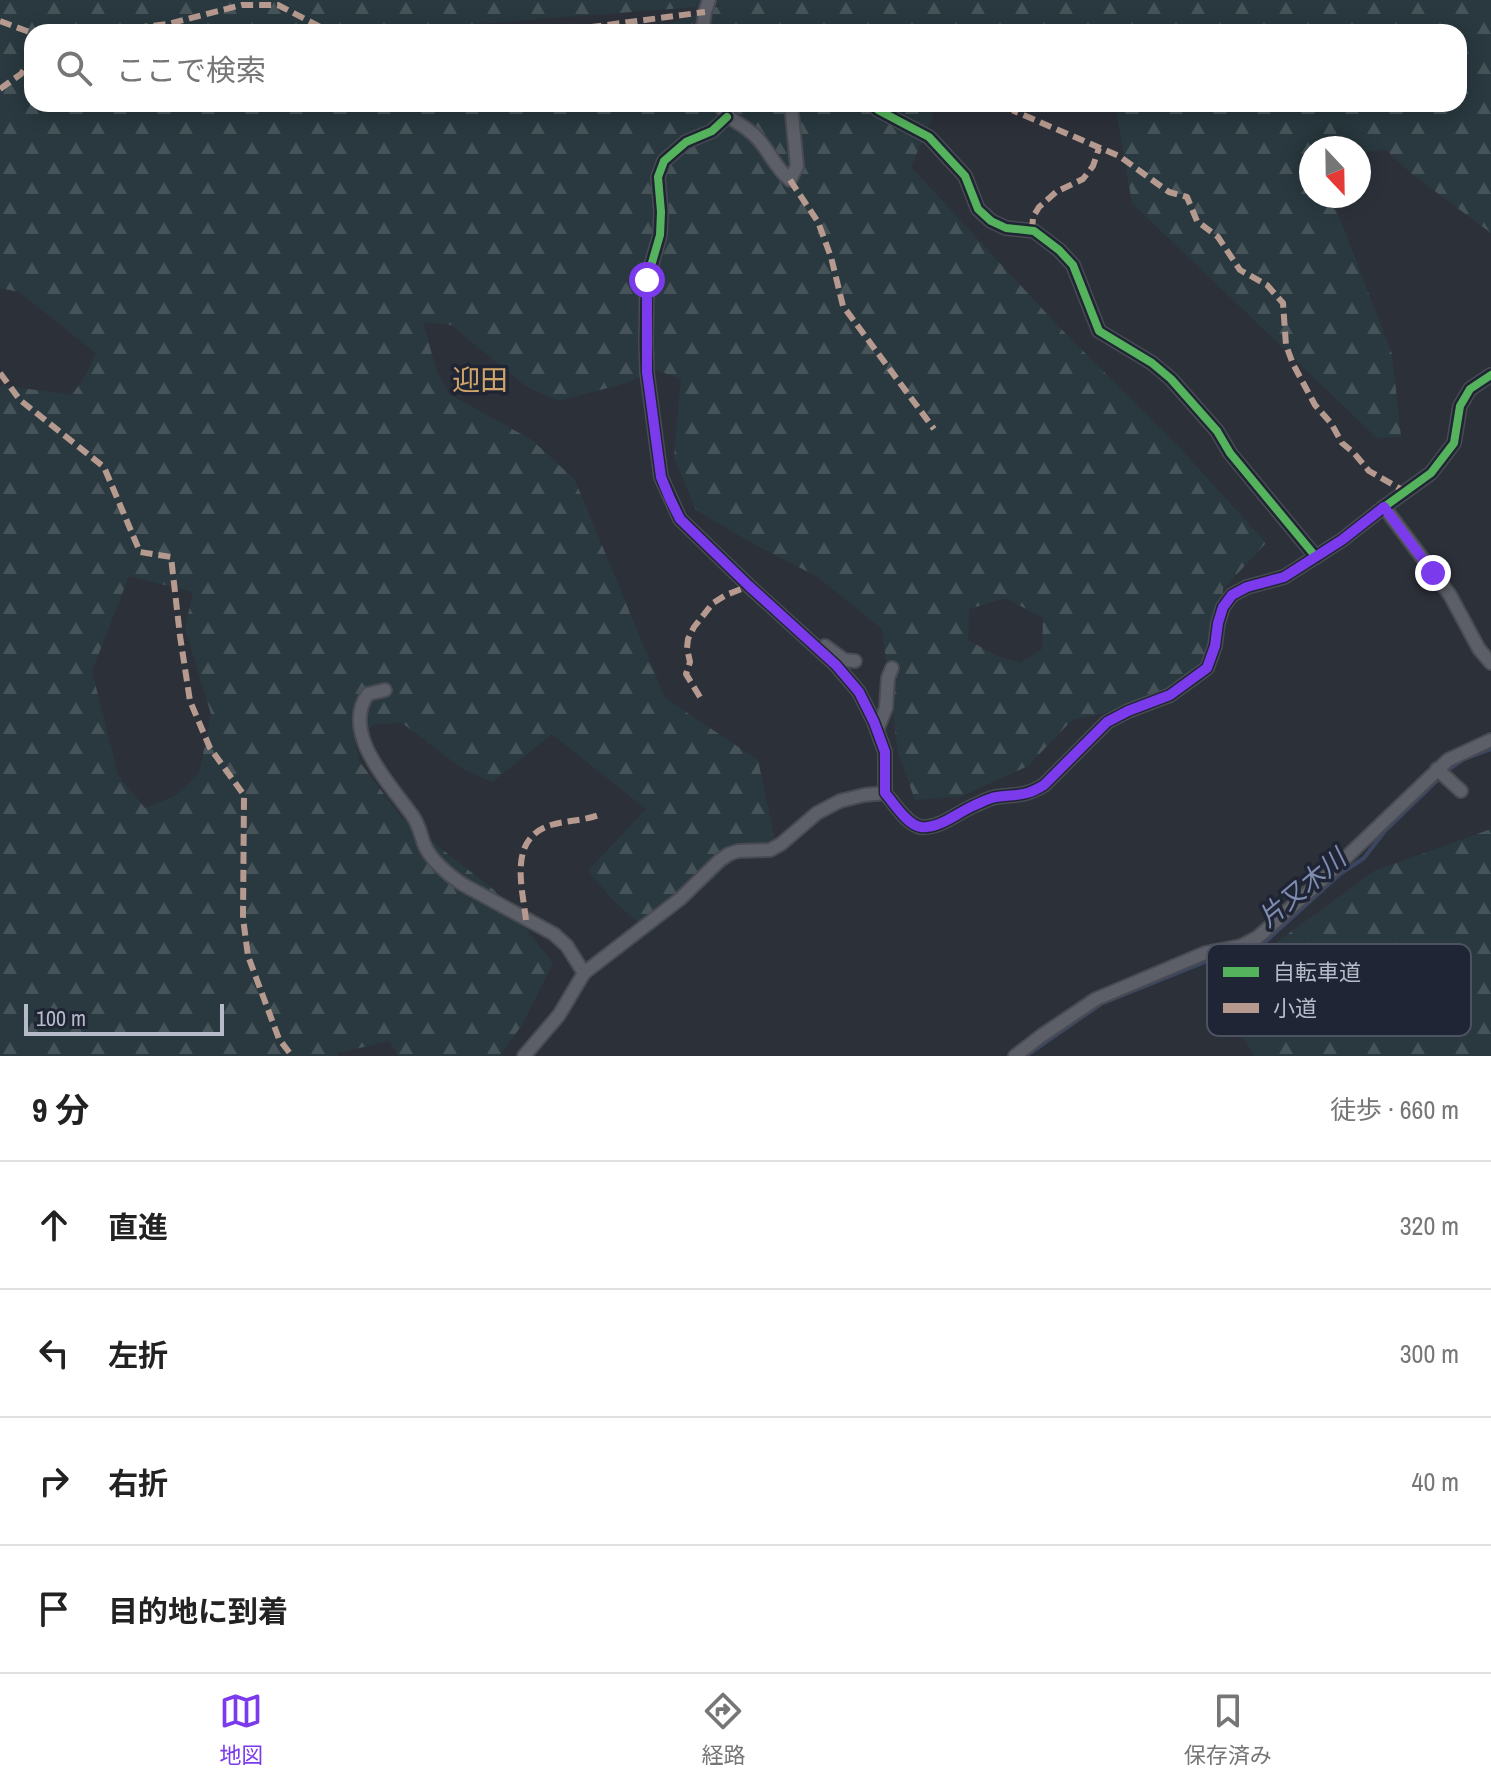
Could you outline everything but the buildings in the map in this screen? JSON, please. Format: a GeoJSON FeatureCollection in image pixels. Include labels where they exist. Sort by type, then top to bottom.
{"type":"FeatureCollection","features":[{"type":"Feature","properties":{"kind":"street"},"geometry":{"type":"LineString","coordinates":[[703,24],[709,0]]}},
{"type":"Feature","properties":{"kind":"street"},"geometry":{"type":"LineString","coordinates":[[724,112],[754,134],[782,174],[790,180],[797,166],[792,112]]}},
{"type":"Feature","properties":{"kind":"street"},"geometry":{"type":"LineString","coordinates":[[882,112],[929,137],[965,176],[978,209],[991,221],[1006,228],[1034,231],[1059,250],[1073,265],[1099,331],[1152,363],[1171,379],[1217,431],[1230,453],[1316,557]]}},
{"type":"Feature","properties":{"kind":"street"},"geometry":{"type":"LineString","coordinates":[[727,117],[712,131],[686,142],[664,161],[658,177],[660,235],[647,280],[646,343],[661,477],[680,519],[836,665],[859,692],[885,752],[885,793],[914,825],[934,826],[995,797],[1033,792],[1044,785],[1107,722],[1170,695],[1207,668],[1223,607],[1232,595],[1247,587],[1284,577],[1342,540],[1431,473],[1454,443],[1460,406],[1470,389],[1491,375]]}},
{"type":"Feature","properties":{"kind":"street"},"geometry":{"type":"LineString","coordinates":[[1384,507],[1450,595],[1479,649],[1491,663]]}},
{"type":"Feature","properties":{"kind":"street"},"geometry":{"type":"LineString","coordinates":[[810,641],[825,646],[844,660],[855,661]]}},
{"type":"Feature","properties":{"kind":"street"},"geometry":{"type":"LineString","coordinates":[[877,730],[886,708],[888,678],[892,668]]}},
{"type":"Feature","properties":{"kind":"street"},"geometry":{"type":"LineString","coordinates":[[385,690],[368,694],[364,700],[358,716],[361,735],[392,790],[418,824],[425,847],[448,875],[554,934],[567,946],[584,973]]}},
{"type":"Feature","properties":{"kind":"street"},"geometry":{"type":"LineString","coordinates":[[1245,944],[1258,937],[1443,774],[1448,760],[1491,740]]}},
{"type":"Feature","properties":{"kind":"street"},"geometry":{"type":"LineString","coordinates":[[1443,774],[1461,791]]}},
{"type":"Feature","properties":{"kind":"street"},"geometry":{"type":"LineString","coordinates":[[524,1056],[559,1015],[584,973],[680,899],[729,854],[770,850],[817,813],[840,801],[885,793]]}},
{"type":"Feature","properties":{"kind":"street"},"geometry":{"type":"LineString","coordinates":[[1015,1056],[1096,999],[1207,953]]}},
{"type":"Feature","properties":{"kind":"green space"},"geometry":{"type":"Polygon","coordinates":[[[0,0],[1491,0],[1491,233],[1412,174],[1385,149],[1371,151],[1371,136],[1299,136],[1299,208],[1336,208],[1392,354],[1401,437],[1377,438],[1132,203],[1116,112],[1467,112],[1467,24],[669,24],[722,5],[477,24],[24,24],[24,112],[935,112],[911,167],[1059,327],[1180,448],[1266,543],[1223,589],[1223,636],[1183,681],[1105,713],[1072,720],[1028,766],[962,796],[915,800],[898,753],[882,629],[818,577],[696,510],[674,457],[681,379],[656,370],[626,383],[559,401],[527,387],[451,325],[423,322],[436,369],[449,394],[532,440],[575,480],[665,698],[758,760],[775,841],[748,846],[650,933],[614,901],[588,871],[646,809],[552,734],[492,782],[463,769],[402,723],[374,724],[355,741],[359,761],[402,818],[494,890],[553,963],[522,1025],[499,1056],[399,1056],[389,1041],[338,1053],[338,1056],[0,1056],[0,385],[72,395],[96,353],[19,292],[0,288],[0,0]],[[129,576],[92,671],[118,775],[145,808],[175,796],[199,774],[211,714],[185,628],[193,592],[129,576]],[[1006,598],[969,609],[968,640],[998,656],[1020,663],[1042,649],[1043,618],[1006,598]]]}},
{"type":"Feature","properties":{"kind":"green space"},"geometry":{"type":"Polygon","coordinates":[[[1491,829],[1491,1056],[1255,1056],[1242,1036],[1471,1036],[1471,944],[1275,944],[1374,871],[1491,829]]]}},
{"type":"Feature","properties":{"kind":"waterway","name":"片又木川"},"geometry":{"type":"LineString","coordinates":[[1263,944],[1340,874],[1364,858],[1385,831],[1448,770],[1464,759],[1491,749]]}},
{"type":"Feature","properties":{"kind":"waterway","name":"片又木川"},"geometry":{"type":"LineString","coordinates":[[1026,1056],[1101,1004],[1207,961]]}},
{"type":"Feature","properties":{"kind":"marked path"},"geometry":{"type":"LineString","coordinates":[[168,24],[242,5],[278,5],[315,24]]}},
{"type":"Feature","properties":{"kind":"marked path"},"geometry":{"type":"LineString","coordinates":[[614,24],[705,12]]}},
{"type":"Feature","properties":{"kind":"marked path"},"geometry":{"type":"LineString","coordinates":[[0,21],[24,30]]}},
{"type":"Feature","properties":{"kind":"marked path"},"geometry":{"type":"LineString","coordinates":[[0,89],[24,70]]}},
{"type":"Feature","properties":{"kind":"marked path"},"geometry":{"type":"LineString","coordinates":[[1016,112],[1119,156],[1169,192],[1187,197],[1197,221],[1218,237],[1240,270],[1267,285],[1283,303],[1286,345],[1293,364],[1315,405],[1331,423],[1342,443],[1369,471],[1406,492]]}},
{"type":"Feature","properties":{"kind":"marked path"},"geometry":{"type":"LineString","coordinates":[[1032,231],[1033,217],[1039,207],[1056,192],[1083,179],[1093,166],[1099,148]]}},
{"type":"Feature","properties":{"kind":"marked path"},"geometry":{"type":"LineString","coordinates":[[790,180],[818,222],[831,257],[843,306],[934,429]]}},
{"type":"Feature","properties":{"kind":"marked path"},"geometry":{"type":"LineString","coordinates":[[0,373],[20,400],[104,467],[140,552],[171,557],[190,701],[210,748],[244,795],[243,918],[248,956],[279,1039],[292,1056]]}},
{"type":"Feature","properties":{"kind":"marked path"},"geometry":{"type":"LineString","coordinates":[[700,697],[686,674],[690,662],[688,639],[713,603],[749,586]]}},
{"type":"Feature","properties":{"kind":"marked path"},"geometry":{"type":"LineString","coordinates":[[526,920],[521,865],[528,841],[551,825],[601,814]]}},
{"type":"Feature","properties":{"kind":"cycle path"},"geometry":{"type":"LineString","coordinates":[[882,112],[929,137],[965,176],[978,209],[991,221],[1006,228],[1034,231],[1059,250],[1073,265],[1099,331],[1152,363],[1171,379],[1217,431],[1230,453],[1316,557]]}},
{"type":"Feature","properties":{"kind":"cycle path"},"geometry":{"type":"LineString","coordinates":[[727,117],[712,131],[686,142],[664,161],[658,177],[660,235],[647,280],[646,343],[661,477],[680,519],[836,665],[859,692],[885,752],[885,793],[906,818],[921,827],[934,826],[990,798],[1037,789],[1107,722],[1170,695],[1207,668],[1223,607],[1232,595],[1247,587],[1284,577],[1342,540],[1431,473],[1454,443],[1460,406],[1470,389],[1491,375]]}},
{"type":"Feature","properties":{"kind":"district","name":"迎田"},"geometry":{"type":"Point","coordinates":[480,380]}},
{"type":"Feature","properties":{"kind":"route"},"geometry":{"type":"LineString","coordinates":[[647,280],[647,372],[661,477],[670,499],[680,519],[836,665],[859,692],[885,752],[885,793],[914,825],[934,826],[995,797],[1033,792],[1044,785],[1107,722],[1170,695],[1207,668],[1223,607],[1232,595],[1247,587],[1284,577],[1342,540],[1384,507],[1433,573]]}}]}
